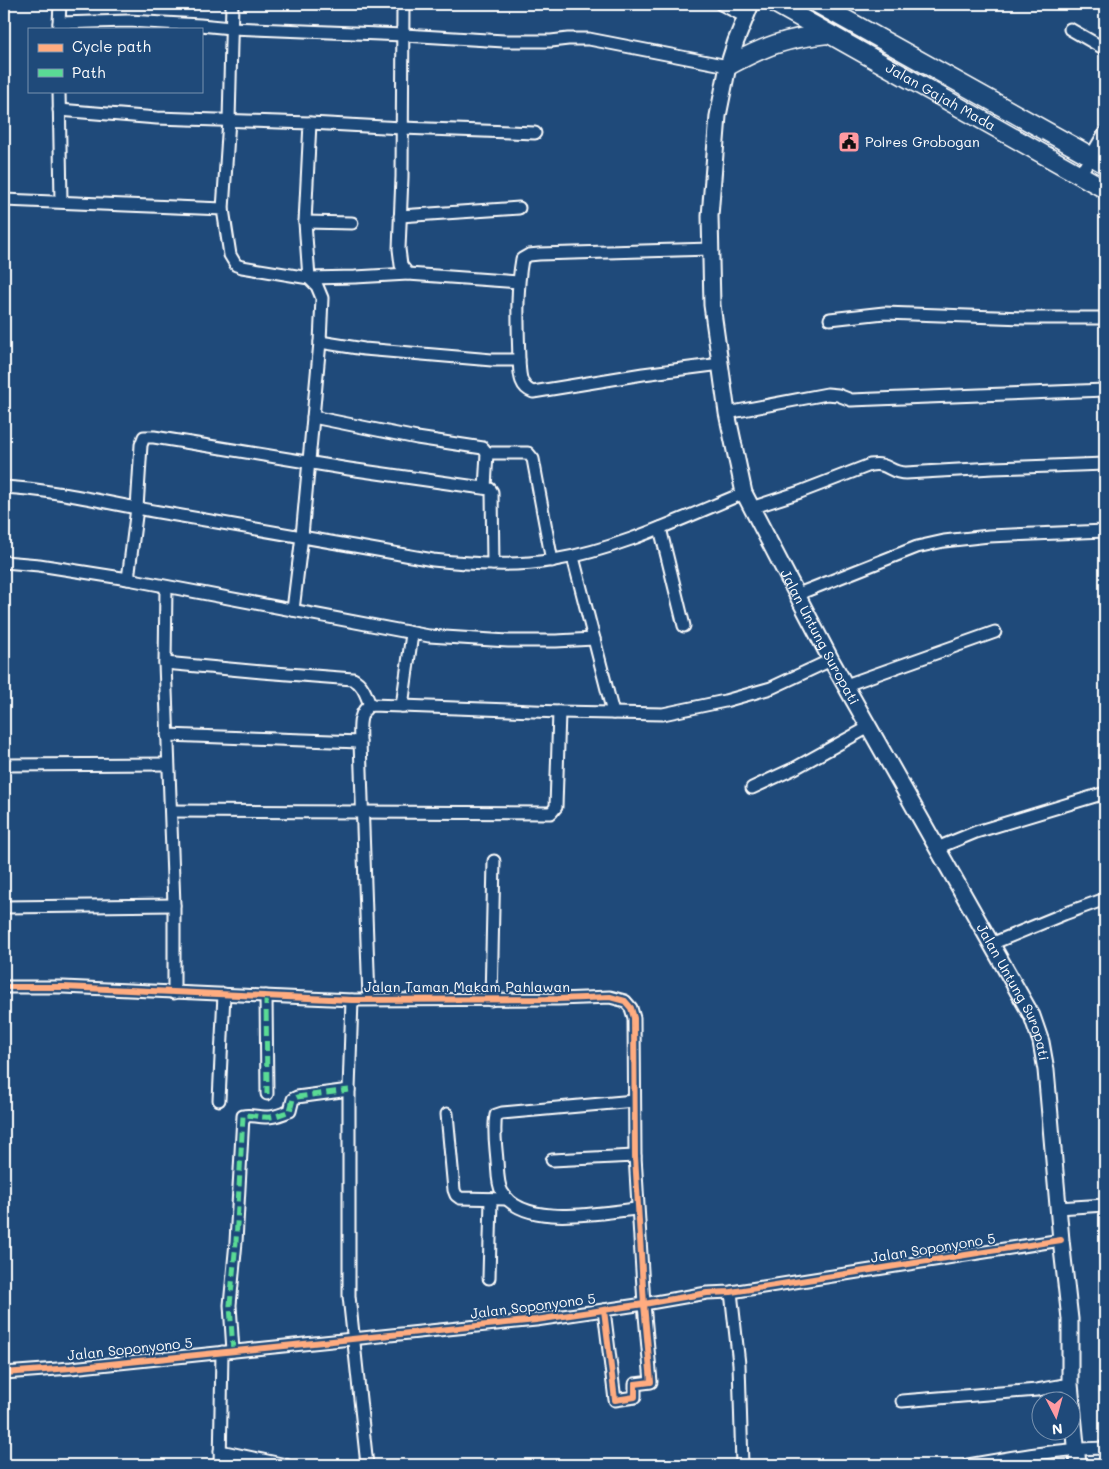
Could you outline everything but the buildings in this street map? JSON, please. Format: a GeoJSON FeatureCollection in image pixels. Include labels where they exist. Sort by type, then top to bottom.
{"type":"FeatureCollection","features":[{"type":"Feature","properties":{"kind":"main road","name":"Jalan Gajah Mada"},"geometry":{"type":"LineString","coordinates":[[776,4],[1105,189]]}},
{"type":"Feature","properties":{"kind":"main road","name":"Jalan Gajah Mada"},"geometry":{"type":"LineString","coordinates":[[818,4],[1098,160]]}},
{"type":"Feature","properties":{"kind":"main road","name":"Jalan Untung Suropati"},"geometry":{"type":"LineString","coordinates":[[749,10],[736,41],[722,65],[710,216],[712,305],[727,413],[744,493],[831,660],[1032,1016],[1041,1042],[1046,1070],[1070,1319],[1070,1384],[1078,1465]]}},
{"type":"Feature","properties":{"kind":"main road"},"geometry":{"type":"LineString","coordinates":[[722,65],[779,42],[803,36],[828,34]]}},
{"type":"Feature","properties":{"kind":"street"},"geometry":{"type":"LineString","coordinates":[[60,4],[59,26],[128,21],[231,28],[504,40],[551,41],[589,39],[722,65]]}},
{"type":"Feature","properties":{"kind":"street"},"geometry":{"type":"LineString","coordinates":[[232,4],[223,209],[230,255],[236,265],[309,278],[408,274],[518,282]]}},
{"type":"Feature","properties":{"kind":"street"},"geometry":{"type":"LineString","coordinates":[[403,4],[402,177],[399,249],[401,265],[408,274]]}},
{"type":"Feature","properties":{"kind":"street"},"geometry":{"type":"LineString","coordinates":[[721,4],[749,10]]}},
{"type":"Feature","properties":{"kind":"street"},"geometry":{"type":"LineString","coordinates":[[1070,28],[1105,49]]}},
{"type":"Feature","properties":{"kind":"street"},"geometry":{"type":"LineString","coordinates":[[59,92],[61,201]]}},
{"type":"Feature","properties":{"kind":"street"},"geometry":{"type":"LineString","coordinates":[[59,110],[158,118],[535,133]]}},
{"type":"Feature","properties":{"kind":"street"},"geometry":{"type":"LineString","coordinates":[[293,610],[309,462],[322,298],[317,286],[309,278],[305,222],[310,123]]}},
{"type":"Feature","properties":{"kind":"street"},"geometry":{"type":"LineString","coordinates":[[1080,175],[1098,160],[1105,132]]}},
{"type":"Feature","properties":{"kind":"street"},"geometry":{"type":"LineString","coordinates":[[4,200],[223,209]]}},
{"type":"Feature","properties":{"kind":"street"},"geometry":{"type":"LineString","coordinates":[[400,216],[519,208]]}},
{"type":"Feature","properties":{"kind":"street"},"geometry":{"type":"LineString","coordinates":[[305,222],[352,223]]}},
{"type":"Feature","properties":{"kind":"street"},"geometry":{"type":"LineString","coordinates":[[712,249],[539,254],[529,255],[522,259],[518,282],[518,360],[523,386],[533,392],[643,374],[721,364]]}},
{"type":"Feature","properties":{"kind":"street"},"geometry":{"type":"LineString","coordinates":[[830,319],[884,313],[1024,318],[1105,318]]}},
{"type":"Feature","properties":{"kind":"street"},"geometry":{"type":"LineString","coordinates":[[320,342],[492,360],[518,360]]}},
{"type":"Feature","properties":{"kind":"street"},"geometry":{"type":"LineString","coordinates":[[727,413],[827,394],[838,395],[851,400],[1105,390]]}},
{"type":"Feature","properties":{"kind":"street"},"geometry":{"type":"LineString","coordinates":[[313,417],[417,438],[483,448],[487,453],[485,488]]}},
{"type":"Feature","properties":{"kind":"street"},"geometry":{"type":"LineString","coordinates":[[128,579],[137,508],[141,446],[144,437],[490,489],[492,492],[493,564]]}},
{"type":"Feature","properties":{"kind":"street"},"geometry":{"type":"LineString","coordinates":[[487,453],[528,453],[534,459],[552,561]]}},
{"type":"Feature","properties":{"kind":"street"},"geometry":{"type":"LineString","coordinates":[[751,508],[877,464],[885,465],[892,471],[906,473],[1105,464]]}},
{"type":"Feature","properties":{"kind":"street"},"geometry":{"type":"LineString","coordinates":[[4,487],[80,496],[137,508],[433,560],[475,564],[552,561],[573,557],[660,528],[744,493]]}},
{"type":"Feature","properties":{"kind":"street"},"geometry":{"type":"LineString","coordinates":[[660,528],[684,626]]}},
{"type":"Feature","properties":{"kind":"street"},"geometry":{"type":"LineString","coordinates":[[798,594],[917,547],[944,541],[989,536],[1105,531]]}},
{"type":"Feature","properties":{"kind":"street"},"geometry":{"type":"LineString","coordinates":[[573,557],[613,713]]}},
{"type":"Feature","properties":{"kind":"street"},"geometry":{"type":"LineString","coordinates":[[4,562],[39,565],[128,579],[412,634],[508,641],[556,642],[594,638]]}},
{"type":"Feature","properties":{"kind":"street"},"geometry":{"type":"LineString","coordinates":[[166,587],[164,662],[174,905],[174,993]]}},
{"type":"Feature","properties":{"kind":"street"},"geometry":{"type":"LineString","coordinates":[[846,685],[994,632]]}},
{"type":"Feature","properties":{"kind":"street"},"geometry":{"type":"LineString","coordinates":[[402,706],[412,634]]}},
{"type":"Feature","properties":{"kind":"street"},"geometry":{"type":"LineString","coordinates":[[369,1000],[360,742],[360,719],[365,708],[370,706],[402,706],[663,714],[725,701],[771,688],[831,660]]}},
{"type":"Feature","properties":{"kind":"street"},"geometry":{"type":"LineString","coordinates":[[164,662],[352,679],[362,687],[370,706]]}},
{"type":"Feature","properties":{"kind":"street"},"geometry":{"type":"LineString","coordinates":[[171,811],[551,813],[556,807],[559,712]]}},
{"type":"Feature","properties":{"kind":"street"},"geometry":{"type":"LineString","coordinates":[[752,788],[795,768],[869,727]]}},
{"type":"Feature","properties":{"kind":"street"},"geometry":{"type":"LineString","coordinates":[[167,736],[360,742]]}},
{"type":"Feature","properties":{"kind":"street"},"geometry":{"type":"LineString","coordinates":[[4,765],[168,764]]}},
{"type":"Feature","properties":{"kind":"street"},"geometry":{"type":"LineString","coordinates":[[937,848],[976,832],[1105,793]]}},
{"type":"Feature","properties":{"kind":"street"},"geometry":{"type":"LineString","coordinates":[[491,1000],[494,862]]}},
{"type":"Feature","properties":{"kind":"street"},"geometry":{"type":"LineString","coordinates":[[991,944],[1105,899]]}},
{"type":"Feature","properties":{"kind":"street"},"geometry":{"type":"LineString","coordinates":[[4,907],[174,905]]}},
{"type":"Feature","properties":{"kind":"street","name":"Jalan Taman Makam Pahlawan"},"geometry":{"type":"LineString","coordinates":[[4,987],[63,987],[352,1000],[558,999],[610,996],[625,1001],[631,1008],[634,1018],[635,1156],[651,1382],[635,1384],[635,1397],[615,1400],[604,1310]]}},
{"type":"Feature","properties":{"kind":"street"},"geometry":{"type":"LineString","coordinates":[[219,1100],[224,994]]}},
{"type":"Feature","properties":{"kind":"street"},"geometry":{"type":"LineString","coordinates":[[266,996],[267,1094]]}},
{"type":"Feature","properties":{"kind":"street"},"geometry":{"type":"LineString","coordinates":[[352,1000],[349,1090],[349,1296],[367,1465]]}},
{"type":"Feature","properties":{"kind":"street"},"geometry":{"type":"LineString","coordinates":[[220,1465],[243,1116],[247,1114],[274,1117],[290,1111],[293,1099],[297,1096],[349,1090]]}},
{"type":"Feature","properties":{"kind":"street"},"geometry":{"type":"LineString","coordinates":[[634,1100],[506,1112],[496,1115],[494,1132],[499,1182],[502,1191],[507,1199],[521,1208],[533,1213],[560,1216],[638,1209]]}},
{"type":"Feature","properties":{"kind":"street"},"geometry":{"type":"LineString","coordinates":[[447,1114],[456,1195],[460,1198],[507,1199]]}},
{"type":"Feature","properties":{"kind":"street"},"geometry":{"type":"LineString","coordinates":[[552,1160],[635,1156]]}},
{"type":"Feature","properties":{"kind":"street"},"geometry":{"type":"LineString","coordinates":[[489,1278],[491,1199]]}},
{"type":"Feature","properties":{"kind":"street"},"geometry":{"type":"LineString","coordinates":[[1058,1208],[1105,1205]]}},
{"type":"Feature","properties":{"kind":"street","name":"Jalan Soponyono 5"},"geometry":{"type":"LineString","coordinates":[[4,1373],[71,1368],[536,1320],[707,1293],[731,1292],[1061,1240]]}},
{"type":"Feature","properties":{"kind":"street"},"geometry":{"type":"LineString","coordinates":[[731,1292],[740,1364],[742,1465]]}},
{"type":"Feature","properties":{"kind":"street"},"geometry":{"type":"LineString","coordinates":[[902,1401],[1037,1390],[1070,1384]]}},
{"type":"Feature","properties":{"kind":"street"},"geometry":{"type":"LineString","coordinates":[[968,1465],[1077,1449],[1105,1448]]}},
{"type":"Feature","properties":{"kind":"street"},"geometry":{"type":"LineString","coordinates":[[220,1451],[286,1465]]}},
{"type":"Feature","properties":{"kind":"marked path"},"geometry":{"type":"LineString","coordinates":[[266,996],[267,1094]]}},
{"type":"Feature","properties":{"kind":"marked path"},"geometry":{"type":"LineString","coordinates":[[233,1351],[230,1305],[236,1242],[243,1116],[274,1116],[290,1111],[293,1099],[297,1097],[349,1090]]}},
{"type":"Feature","properties":{"kind":"cycle path"},"geometry":{"type":"LineString","coordinates":[[4,987],[63,987],[352,1000],[610,997],[625,1001],[631,1008],[634,1018],[635,1156],[651,1382],[635,1384],[635,1397],[615,1400],[604,1310]]}},
{"type":"Feature","properties":{"kind":"cycle path"},"geometry":{"type":"LineString","coordinates":[[4,1373],[71,1368],[536,1320],[707,1293],[731,1292],[1061,1240]]}},
{"type":"Feature","properties":{"kind":"place","name":"Polres Grobogan"},"geometry":{"type":"Point","coordinates":[849,142]}}]}
